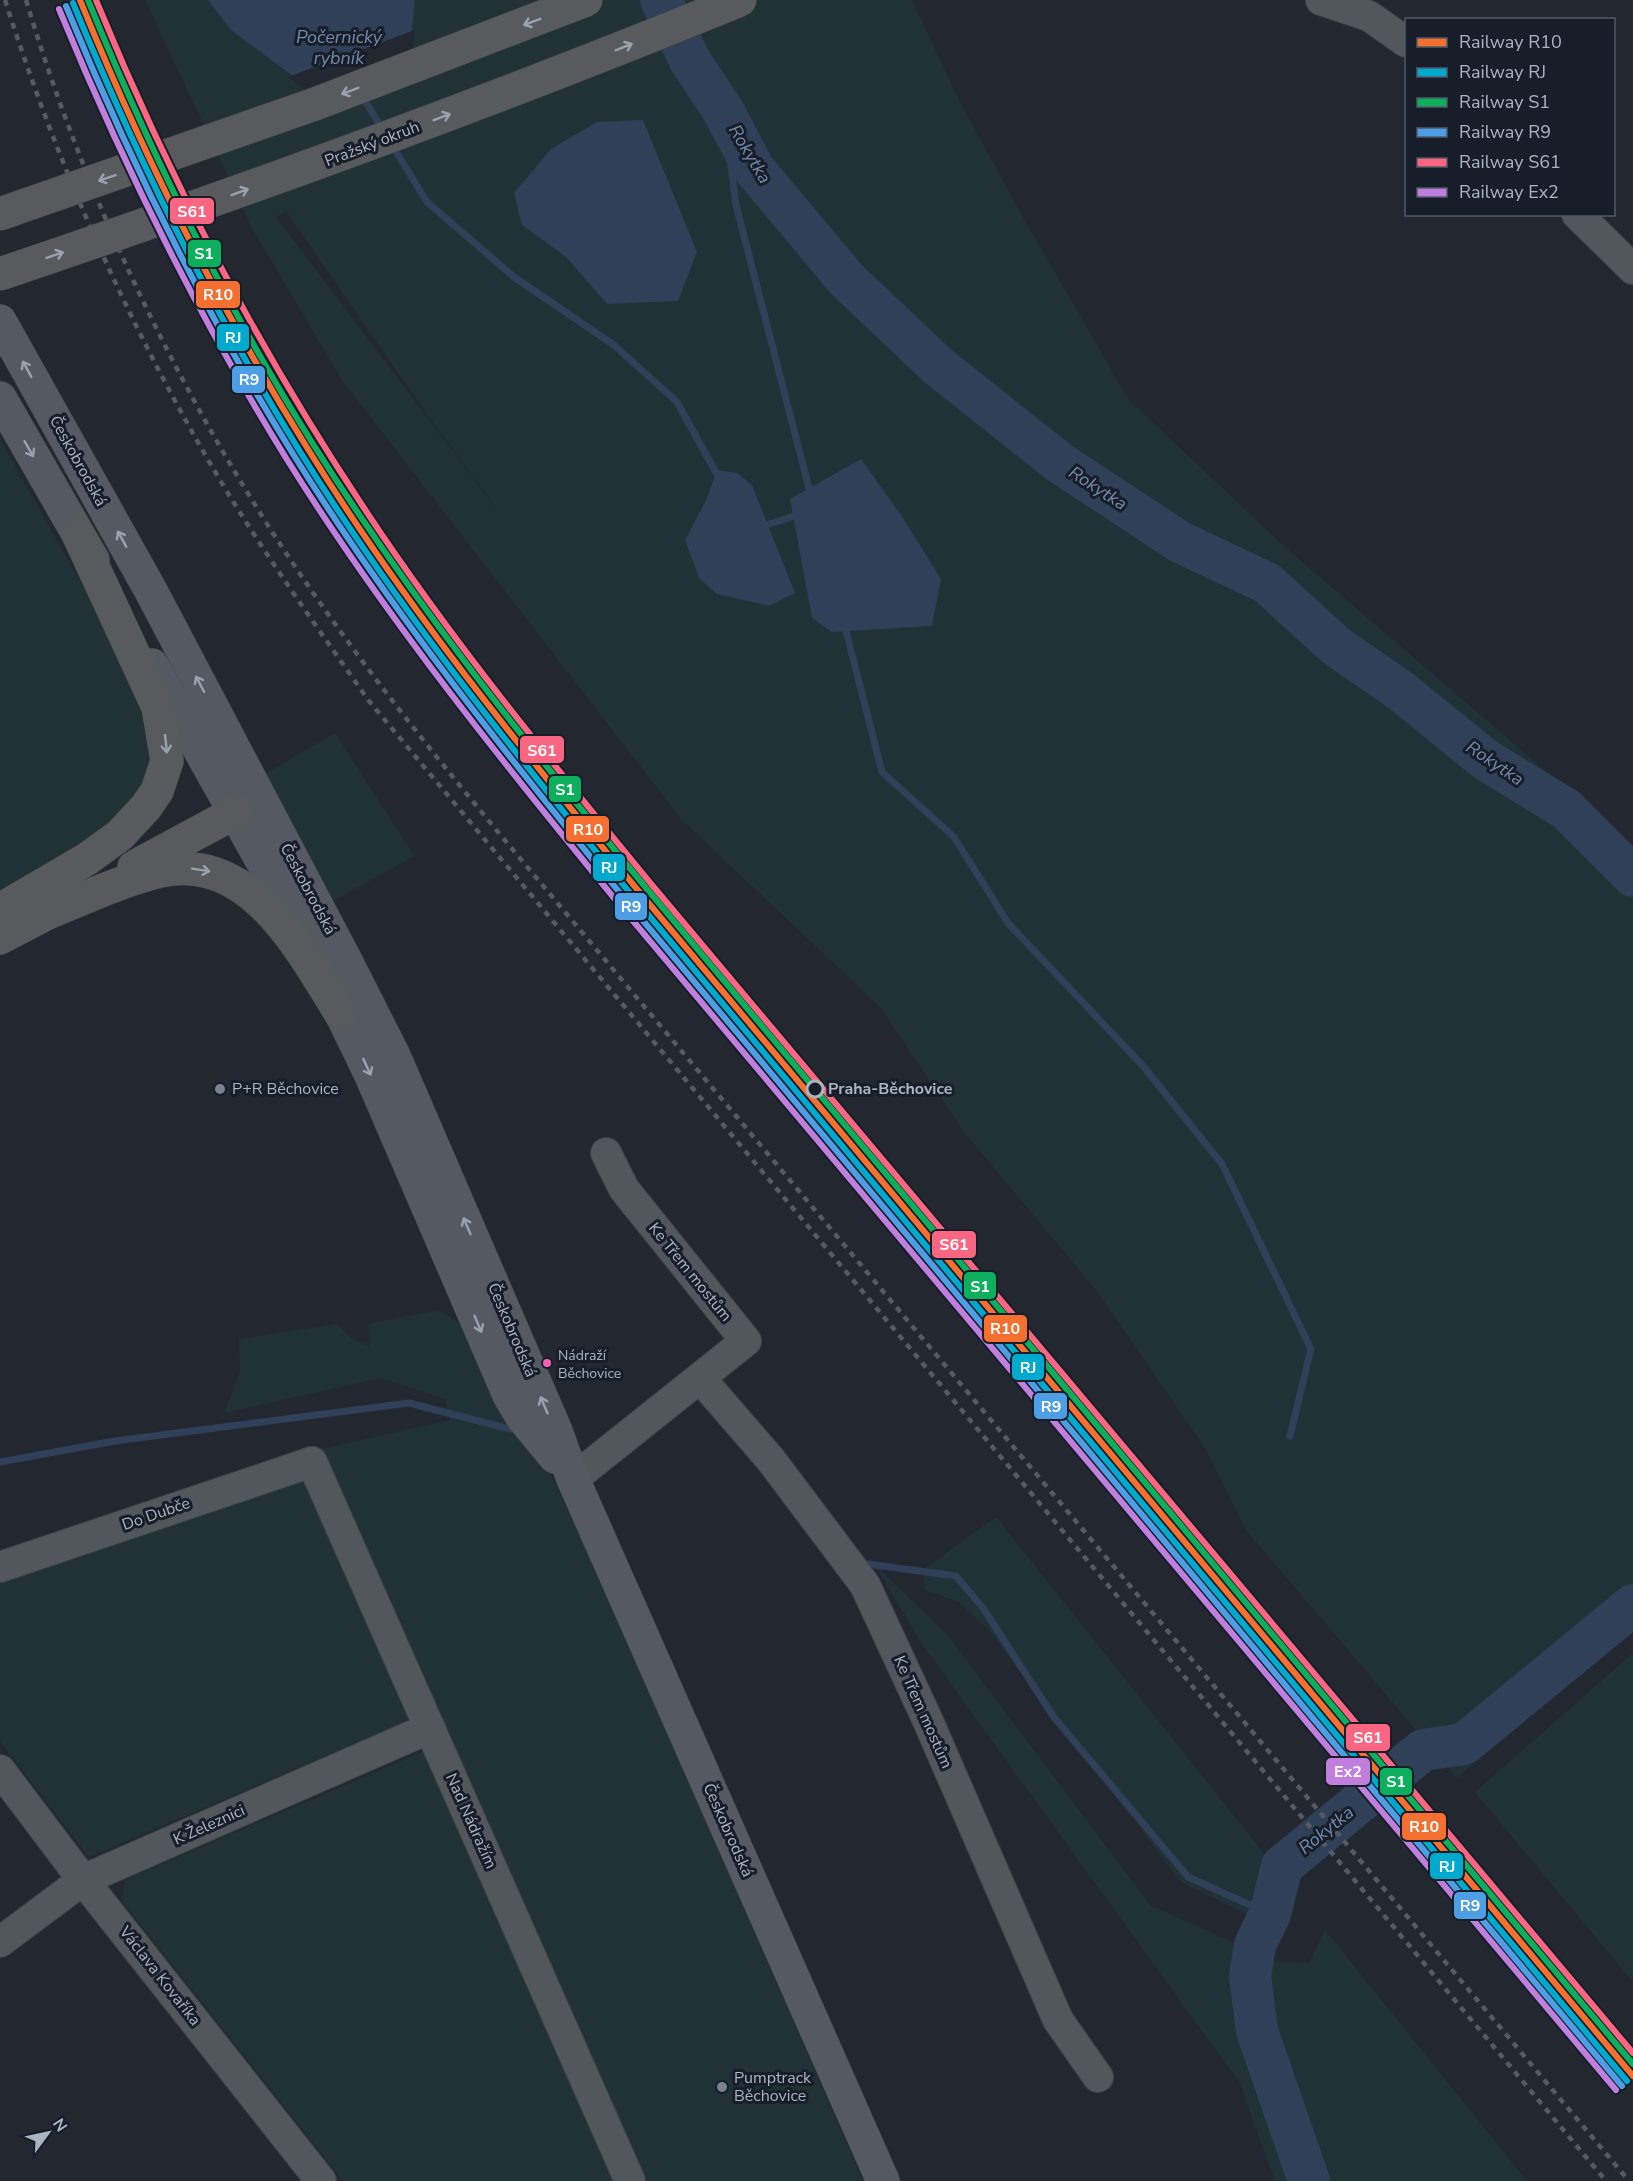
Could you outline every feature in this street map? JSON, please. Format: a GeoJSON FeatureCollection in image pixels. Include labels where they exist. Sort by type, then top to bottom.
{"type":"FeatureCollection","features":[{"type":"Feature","properties":{"kind":"highway"},"geometry":{"type":"LineString","coordinates":[[0,214],[315,104],[586,0]]}},
{"type":"Feature","properties":{"kind":"highway","name":"Pražský okruh"},"geometry":{"type":"LineString","coordinates":[[0,274],[325,161],[500,96],[740,0]]}},
{"type":"Feature","properties":{"kind":"highway"},"geometry":{"type":"LineString","coordinates":[[0,910],[87,859],[120,835],[146,807],[157,790],[167,761],[158,707],[80,536]]}},
{"type":"Feature","properties":{"kind":"highway"},"geometry":{"type":"LineString","coordinates":[[0,938],[45,914],[243,796]]}},
{"type":"Feature","properties":{"kind":"highway"},"geometry":{"type":"LineString","coordinates":[[0,919],[243,796]]}},
{"type":"Feature","properties":{"kind":"highway"},"geometry":{"type":"LineString","coordinates":[[45,914],[161,871],[188,868],[214,872],[242,888],[274,914],[299,948],[341,1014]]}},
{"type":"Feature","properties":{"kind":"main road","name":"Českobrodská"},"geometry":{"type":"LineString","coordinates":[[0,321],[145,581],[243,796],[299,927],[370,1073],[509,1395],[522,1417],[573,1479]]}},
{"type":"Feature","properties":{"kind":"main road","name":"Českobrodská"},"geometry":{"type":"LineString","coordinates":[[0,398],[80,536],[243,796],[394,1056],[556,1431],[573,1479],[883,2181]]}},
{"type":"Feature","properties":{"kind":"street"},"geometry":{"type":"LineString","coordinates":[[1321,0],[1367,8],[1405,40]]}},
{"type":"Feature","properties":{"kind":"street"},"geometry":{"type":"LineString","coordinates":[[1579,216],[1633,269]]}},
{"type":"Feature","properties":{"kind":"street","name":"Ke Třem mostům"},"geometry":{"type":"LineString","coordinates":[[573,1479],[746,1341],[624,1189],[606,1153]]}},
{"type":"Feature","properties":{"kind":"street","name":"Ke Třem mostům"},"geometry":{"type":"LineString","coordinates":[[700,1377],[771,1460],[865,1585],[928,1721],[1058,2020],[1098,2077]]}},
{"type":"Feature","properties":{"kind":"street","name":"Do Dubče"},"geometry":{"type":"LineString","coordinates":[[0,1567],[312,1462]]}},
{"type":"Feature","properties":{"kind":"street","name":"Nad Nádražím"},"geometry":{"type":"LineString","coordinates":[[312,1462],[630,2181]]}},
{"type":"Feature","properties":{"kind":"street","name":"K Železnici"},"geometry":{"type":"LineString","coordinates":[[0,1942],[83,1880],[430,1728]]}},
{"type":"Feature","properties":{"kind":"street","name":"Václava Kovaříka"},"geometry":{"type":"LineString","coordinates":[[0,1770],[83,1880],[321,2181]]}},
{"type":"Feature","properties":{"kind":"shaded area"},"geometry":{"type":"Polygon","coordinates":[[[145,0],[208,0],[231,30],[415,3],[415,0],[912,0],[961,104],[1128,399],[1286,548],[1547,772],[1633,855],[1633,1625],[1457,1778],[1246,1530],[1205,1448],[1115,1317],[1092,1285],[964,1132],[881,1008],[682,820],[342,380],[252,228],[145,0]],[[286,211],[276,217],[517,536],[428,416],[286,211]],[[522,225],[566,257],[607,304],[678,300],[522,225]],[[717,470],[707,498],[685,540],[699,578],[717,594],[769,606],[794,593],[752,485],[717,470]]]}},
{"type":"Feature","properties":{"kind":"shaded area"},"geometry":{"type":"Polygon","coordinates":[[[0,440],[125,660],[142,699],[153,765],[146,784],[123,815],[0,898],[0,440]]]}},
{"type":"Feature","properties":{"kind":"shaded area"},"geometry":{"type":"Polygon","coordinates":[[[335,733],[414,856],[333,901],[265,774],[335,733]]]}},
{"type":"Feature","properties":{"kind":"shaded area"},"geometry":{"type":"Polygon","coordinates":[[[439,1310],[463,1326],[543,1458],[595,1567],[863,2181],[637,2181],[318,1450],[450,1420],[445,1399],[381,1378],[224,1413],[240,1372],[239,1339],[337,1324],[351,1338],[370,1347],[368,1324],[439,1310]]]}},
{"type":"Feature","properties":{"kind":"shaded area"},"geometry":{"type":"Polygon","coordinates":[[[305,1477],[410,1720],[89,1857],[0,1741],[0,1581],[305,1477]]]}},
{"type":"Feature","properties":{"kind":"shaded area"},"geometry":{"type":"Polygon","coordinates":[[[996,1517],[1293,1890],[1277,1928],[1182,1883],[988,1629],[959,1602],[925,1590],[923,1570],[996,1517]]]}},
{"type":"Feature","properties":{"kind":"shaded area"},"geometry":{"type":"Polygon","coordinates":[[[875,1565],[945,1632],[1150,1905],[1263,1956],[1282,1962],[1309,1963],[1325,1930],[1527,2181],[1275,2181],[1239,2082],[922,1644],[875,1565]]]}},
{"type":"Feature","properties":{"kind":"shaded area"},"geometry":{"type":"Polygon","coordinates":[[[1633,1653],[1633,1982],[1475,1792],[1633,1653]]]}},
{"type":"Feature","properties":{"kind":"shaded area"},"geometry":{"type":"Polygon","coordinates":[[[424,1751],[615,2181],[343,2181],[122,1901],[125,1880],[424,1751]]]}},
{"type":"Feature","properties":{"kind":"water","name":"Počernický rybník"},"geometry":{"type":"Polygon","coordinates":[[[208,0],[415,0],[410,48],[313,91],[231,30],[208,0]]]}},
{"type":"Feature","properties":{"kind":"water"},"geometry":{"type":"Polygon","coordinates":[[[643,120],[697,252],[678,301],[607,304],[566,257],[522,225],[514,193],[551,149],[597,122],[643,120]]]}},
{"type":"Feature","properties":{"kind":"water"},"geometry":{"type":"Polygon","coordinates":[[[861,459],[903,518],[941,579],[932,626],[832,632],[812,618],[790,499],[861,459]]]}},
{"type":"Feature","properties":{"kind":"water"},"geometry":{"type":"Polygon","coordinates":[[[717,470],[737,473],[752,485],[795,593],[769,606],[717,594],[699,578],[685,540],[707,498],[717,470]]]}},
{"type":"Feature","properties":{"kind":"pier"},"geometry":{"type":"Polygon","coordinates":[[[415,30],[413,49],[311,94],[288,77],[415,30]]]}},
{"type":"Feature","properties":{"kind":"waterway","name":"Rokytka"},"geometry":{"type":"LineString","coordinates":[[661,0],[689,59],[724,112],[754,169],[847,280],[938,366],[1060,463],[1180,542],[1267,583],[1336,646],[1401,691],[1486,760],[1566,809],[1633,876]]}},
{"type":"Feature","properties":{"kind":"waterway"},"geometry":{"type":"LineString","coordinates":[[362,96],[383,130]]}},
{"type":"Feature","properties":{"kind":"waterway"},"geometry":{"type":"LineString","coordinates":[[724,112],[736,205],[811,496]]}},
{"type":"Feature","properties":{"kind":"waterway"},"geometry":{"type":"LineString","coordinates":[[392,145],[427,202],[514,277],[614,345],[677,402],[719,478]]}},
{"type":"Feature","properties":{"kind":"waterway"},"geometry":{"type":"LineString","coordinates":[[760,527],[801,514]]}},
{"type":"Feature","properties":{"kind":"waterway"},"geometry":{"type":"LineString","coordinates":[[844,623],[882,772],[954,837],[1008,923],[1143,1066],[1222,1164],[1311,1349],[1290,1436]]}},
{"type":"Feature","properties":{"kind":"waterway"},"geometry":{"type":"LineString","coordinates":[[0,1462],[115,1441],[409,1403],[510,1429]]}},
{"type":"Feature","properties":{"kind":"waterway"},"geometry":{"type":"LineString","coordinates":[[868,1564],[956,1576],[983,1608],[1053,1716],[1188,1877],[1270,1914]]}},
{"type":"Feature","properties":{"kind":"waterway","name":"Rokytka"},"geometry":{"type":"LineString","coordinates":[[1309,2181],[1257,2031],[1250,1976],[1255,1945],[1270,1914],[1282,1866],[1423,1750],[1464,1744],[1633,1605]]}},
{"type":"Feature","properties":{"kind":"railway"},"geometry":{"type":"LineString","coordinates":[[5,0],[50,129],[75,192],[131,316],[162,377],[229,495],[369,701],[1606,2181]]}},
{"type":"Feature","properties":{"kind":"railway"},"geometry":{"type":"LineString","coordinates":[[26,0],[75,144],[135,284],[169,353],[243,486],[284,550],[364,663],[508,844],[1629,2181]]}},
{"type":"Feature","properties":{"kind":"rail line","name":"R10"},"geometry":{"type":"LineString","coordinates":[[80,0],[156,172],[242,338],[344,505],[424,620],[552,786],[641,894],[1633,2076]]}},
{"type":"Feature","properties":{"kind":"rail line","name":"S1"},"geometry":{"type":"LineString","coordinates":[[88,0],[163,171],[249,337],[313,444],[390,560],[431,616],[515,727],[647,889],[1633,2064]]}},
{"type":"Feature","properties":{"kind":"rail line","name":"S61"},"geometry":{"type":"LineString","coordinates":[[96,0],[185,197],[251,323],[287,386],[364,508],[467,653],[652,885],[1633,2053]]}},
{"type":"Feature","properties":{"kind":"rail line","name":"RJ"},"geometry":{"type":"LineString","coordinates":[[73,3],[149,175],[235,342],[337,509],[417,624],[502,736],[635,899],[1627,2081]]}},
{"type":"Feature","properties":{"kind":"rail line","name":"R9"},"geometry":{"type":"LineString","coordinates":[[66,6],[142,179],[229,346],[331,513],[411,628],[540,795],[629,904],[1622,2086]]}},
{"type":"Feature","properties":{"kind":"rail line","name":"Ex2"},"geometry":{"type":"LineString","coordinates":[[59,9],[135,182],[192,294],[253,404],[324,517],[447,689],[623,909],[1616,2090]]}},
{"type":"Feature","properties":{"kind":"place","name":"P+R Běchovice"},"geometry":{"type":"Point","coordinates":[220,1089]}},
{"type":"Feature","properties":{"kind":"place","name":"Praha-Běchovice"},"geometry":{"type":"Point","coordinates":[815,1089]}},
{"type":"Feature","properties":{"kind":"place","name":"Nádraží Běchovice"},"geometry":{"type":"Point","coordinates":[547,1363]}},
{"type":"Feature","properties":{"kind":"place","name":"Pumptrack Běchovice"},"geometry":{"type":"Point","coordinates":[722,2087]}}]}
